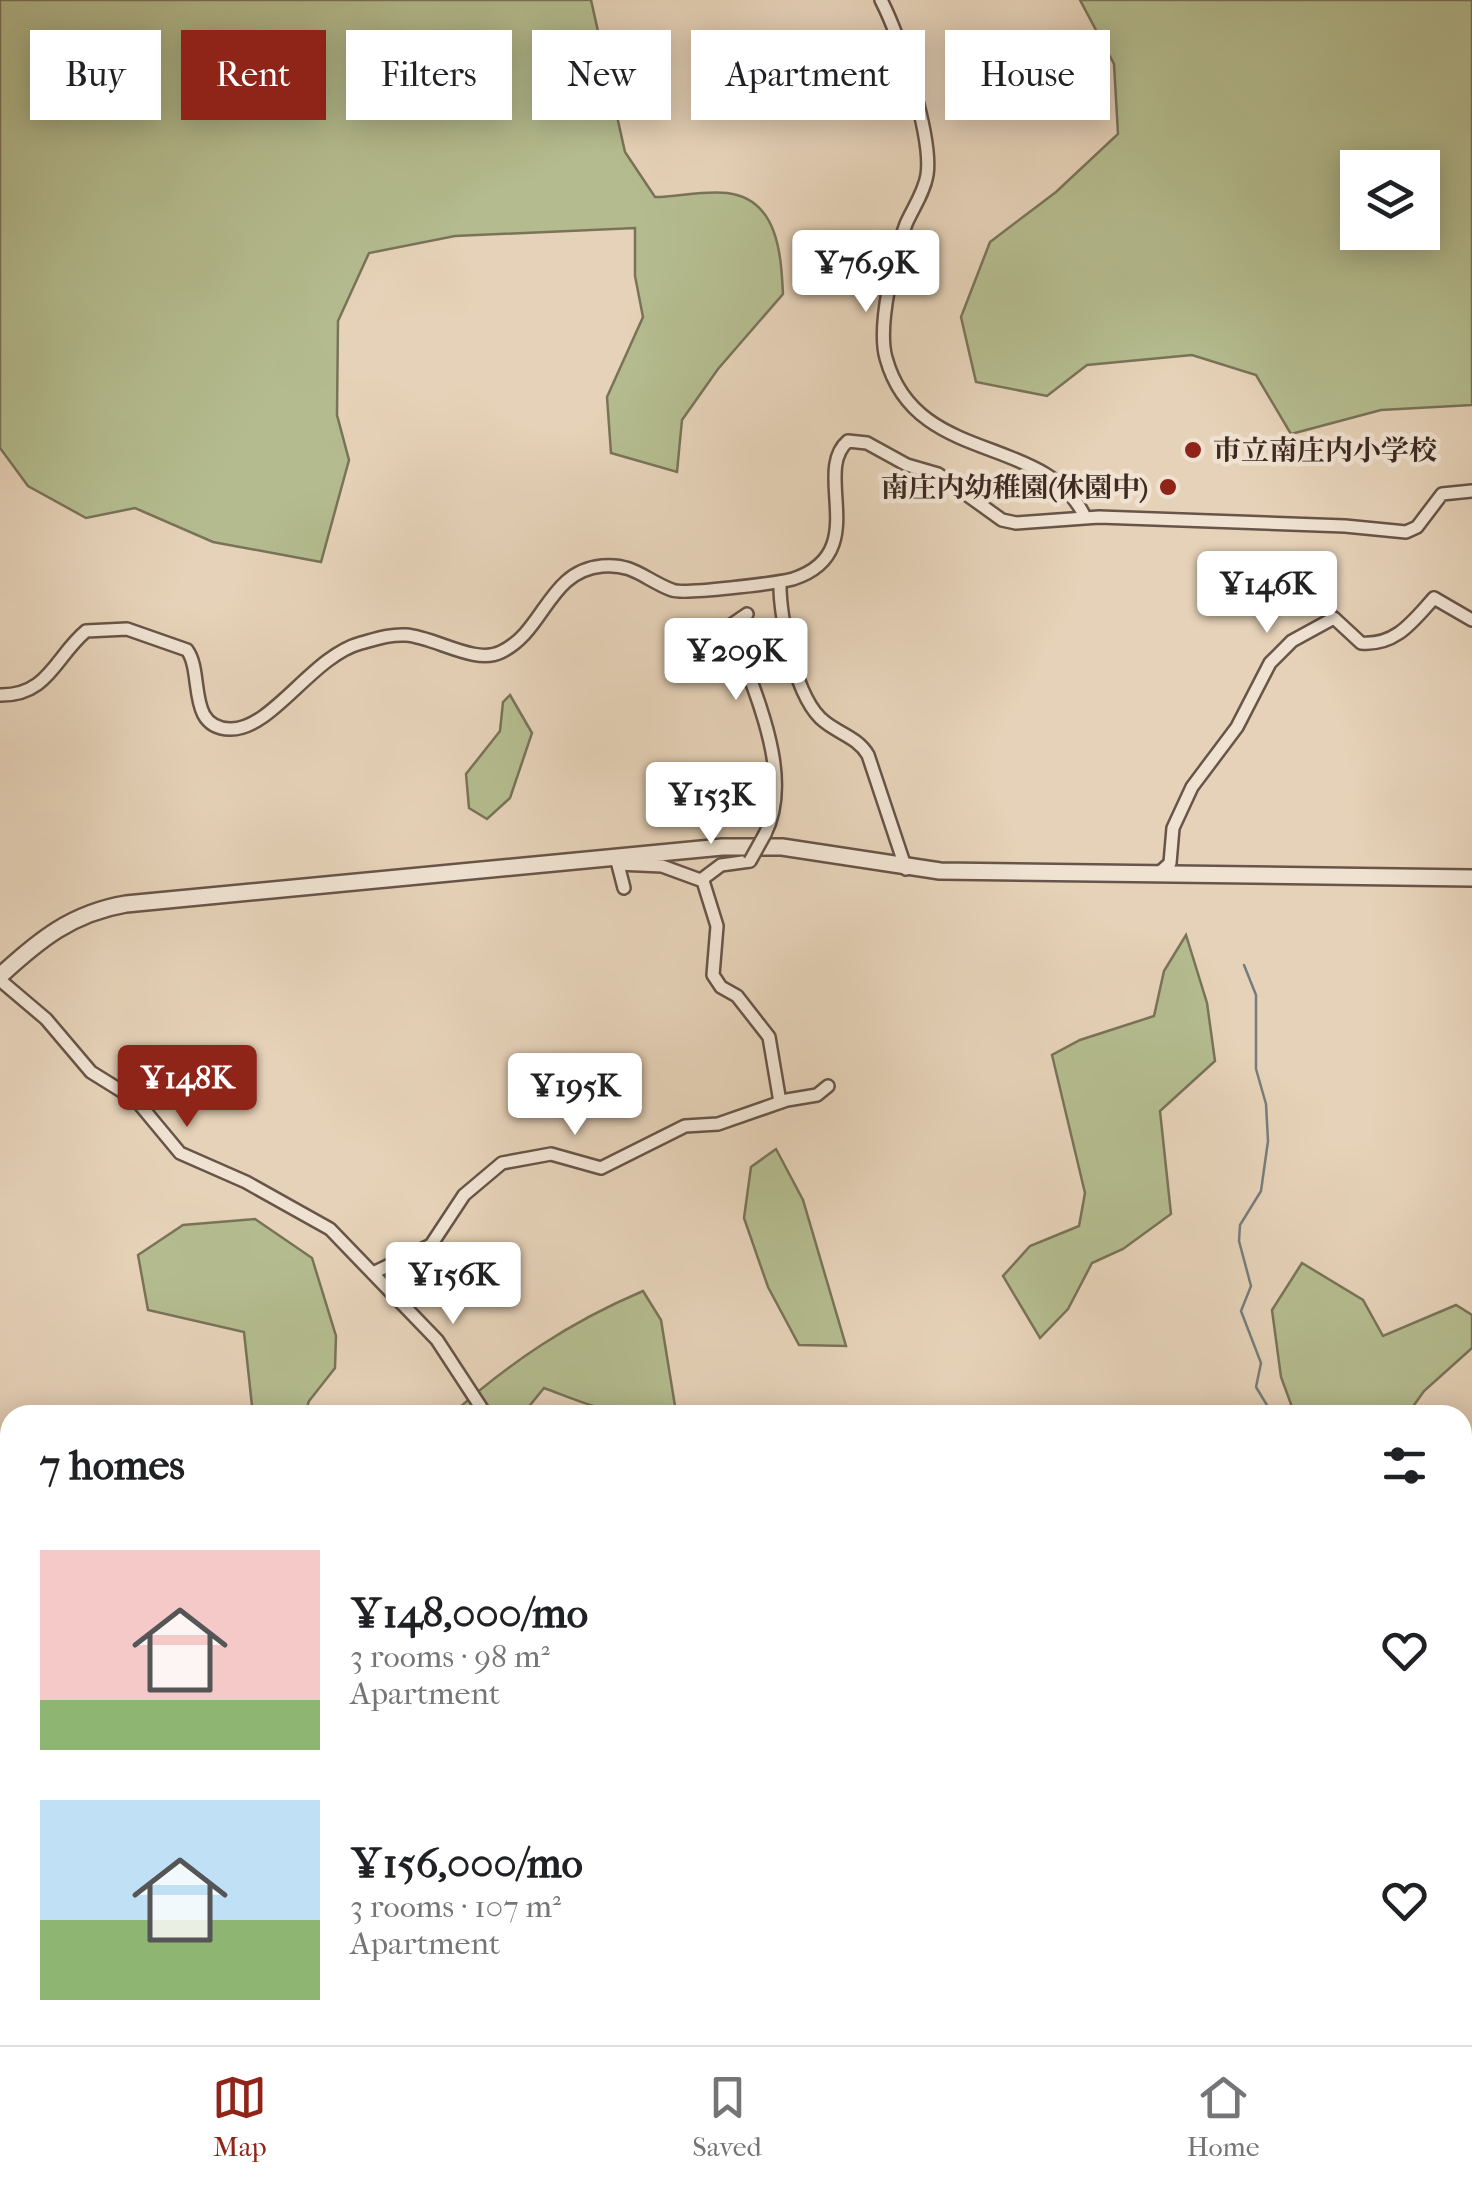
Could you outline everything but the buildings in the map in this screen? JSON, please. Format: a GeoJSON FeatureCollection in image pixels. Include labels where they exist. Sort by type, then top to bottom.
{"type":"FeatureCollection","features":[{"type":"Feature","properties":{"kind":"street"},"geometry":{"type":"LineString","coordinates":[[881,0],[904,53],[928,166],[895,258],[884,344],[894,378],[920,412],[946,431],[990,453],[1026,462],[1062,484],[1085,517]]}},
{"type":"Feature","properties":{"kind":"street"},"geometry":{"type":"LineString","coordinates":[[0,695],[34,689],[86,631],[117,627],[187,650],[202,712],[220,727],[238,728],[262,720],[300,680],[350,646],[407,635],[477,655],[498,654],[527,631],[561,584],[587,568],[626,566],[676,592],[780,582],[810,573],[828,556],[837,531],[837,456],[848,441],[867,443],[906,465],[938,474],[1006,522],[1085,517],[1332,525],[1406,532],[1416,527],[1436,498],[1472,491]]}},
{"type":"Feature","properties":{"kind":"street"},"geometry":{"type":"LineString","coordinates":[[780,582],[782,612],[803,692],[823,721],[857,741],[868,755],[906,868]]}},
{"type":"Feature","properties":{"kind":"street"},"geometry":{"type":"LineString","coordinates":[[1158,874],[1170,863],[1177,818],[1200,772],[1233,734],[1256,683],[1283,649],[1332,618],[1361,644],[1381,642],[1408,628],[1434,598],[1472,620]]}},
{"type":"Feature","properties":{"kind":"street"},"geometry":{"type":"LineString","coordinates":[[701,880],[721,865],[750,861],[774,810],[771,736],[731,625],[747,614]]}},
{"type":"Feature","properties":{"kind":"street"},"geometry":{"type":"LineString","coordinates":[[479,1405],[436,1340],[330,1228],[246,1182],[180,1153],[136,1100],[90,1072],[46,1019],[0,978],[58,927],[116,906],[764,846],[906,868],[1472,878]]}},
{"type":"Feature","properties":{"kind":"street"},"geometry":{"type":"LineString","coordinates":[[617,860],[658,865],[701,880],[717,921],[712,975],[740,999],[769,1037],[780,1102]]}},
{"type":"Feature","properties":{"kind":"street"},"geometry":{"type":"LineString","coordinates":[[617,860],[624,888]]}},
{"type":"Feature","properties":{"kind":"street"},"geometry":{"type":"LineString","coordinates":[[373,1273],[431,1244],[464,1195],[502,1163],[552,1154],[600,1168],[685,1126],[718,1124],[780,1102],[817,1095],[828,1086]]}},
{"type":"Feature","properties":{"kind":"green space"},"geometry":{"type":"Polygon","coordinates":[[[0,0],[591,0],[598,30],[532,30],[532,120],[618,120],[625,152],[655,197],[709,192],[744,197],[767,217],[778,246],[783,294],[718,369],[682,420],[677,472],[611,453],[607,397],[643,317],[635,276],[635,228],[455,236],[369,253],[338,321],[337,415],[349,460],[321,562],[213,542],[135,508],[86,518],[28,486],[0,448],[0,0]]]}},
{"type":"Feature","properties":{"kind":"green space"},"geometry":{"type":"Polygon","coordinates":[[[1080,0],[1472,0],[1472,405],[1381,410],[1291,434],[1256,375],[1192,355],[1087,365],[1047,396],[976,382],[961,317],[990,242],[1056,192],[1118,134],[1110,30],[1096,30],[1080,0]]]}},
{"type":"Feature","properties":{"kind":"green space"},"geometry":{"type":"Polygon","coordinates":[[[510,695],[532,733],[510,798],[487,819],[469,808],[466,774],[500,731],[503,702],[510,695]]]}},
{"type":"Feature","properties":{"kind":"green space"},"geometry":{"type":"Polygon","coordinates":[[[1186,935],[1207,1003],[1215,1061],[1160,1111],[1171,1214],[1123,1249],[1092,1263],[1068,1309],[1040,1338],[1003,1276],[1030,1246],[1079,1226],[1085,1193],[1052,1055],[1080,1040],[1154,1016],[1164,971],[1186,935]]]}},
{"type":"Feature","properties":{"kind":"green space"},"geometry":{"type":"Polygon","coordinates":[[[776,1149],[803,1200],[846,1346],[799,1345],[768,1287],[744,1218],[751,1167],[776,1149]]]}},
{"type":"Feature","properties":{"kind":"green space"},"geometry":{"type":"Polygon","coordinates":[[[255,1219],[312,1258],[336,1336],[335,1368],[308,1405],[252,1405],[244,1332],[148,1310],[138,1255],[183,1225],[255,1219]]]}},
{"type":"Feature","properties":{"kind":"green space"},"geometry":{"type":"Polygon","coordinates":[[[1302,1263],[1363,1300],[1383,1336],[1456,1305],[1472,1315],[1472,1348],[1424,1391],[1414,1405],[1291,1405],[1281,1377],[1272,1310],[1302,1263]]]}},
{"type":"Feature","properties":{"kind":"green space"},"geometry":{"type":"Polygon","coordinates":[[[643,1291],[661,1320],[675,1405],[590,1405],[544,1388],[530,1405],[463,1405],[542,1345],[643,1291]]]}},
{"type":"Feature","properties":{"kind":"waterway"},"geometry":{"type":"LineString","coordinates":[[1244,965],[1256,995],[1256,1069],[1266,1104],[1268,1141],[1261,1191],[1240,1225],[1239,1241],[1251,1286],[1241,1311],[1261,1363],[1256,1387],[1267,1405]]}},
{"type":"Feature","properties":{"kind":"place","name":"市立南庄内小学校"},"geometry":{"type":"Point","coordinates":[1193,450]}},
{"type":"Feature","properties":{"kind":"place","name":"南庄内幼稚園(休園中)"},"geometry":{"type":"Point","coordinates":[1168,487]}}]}
